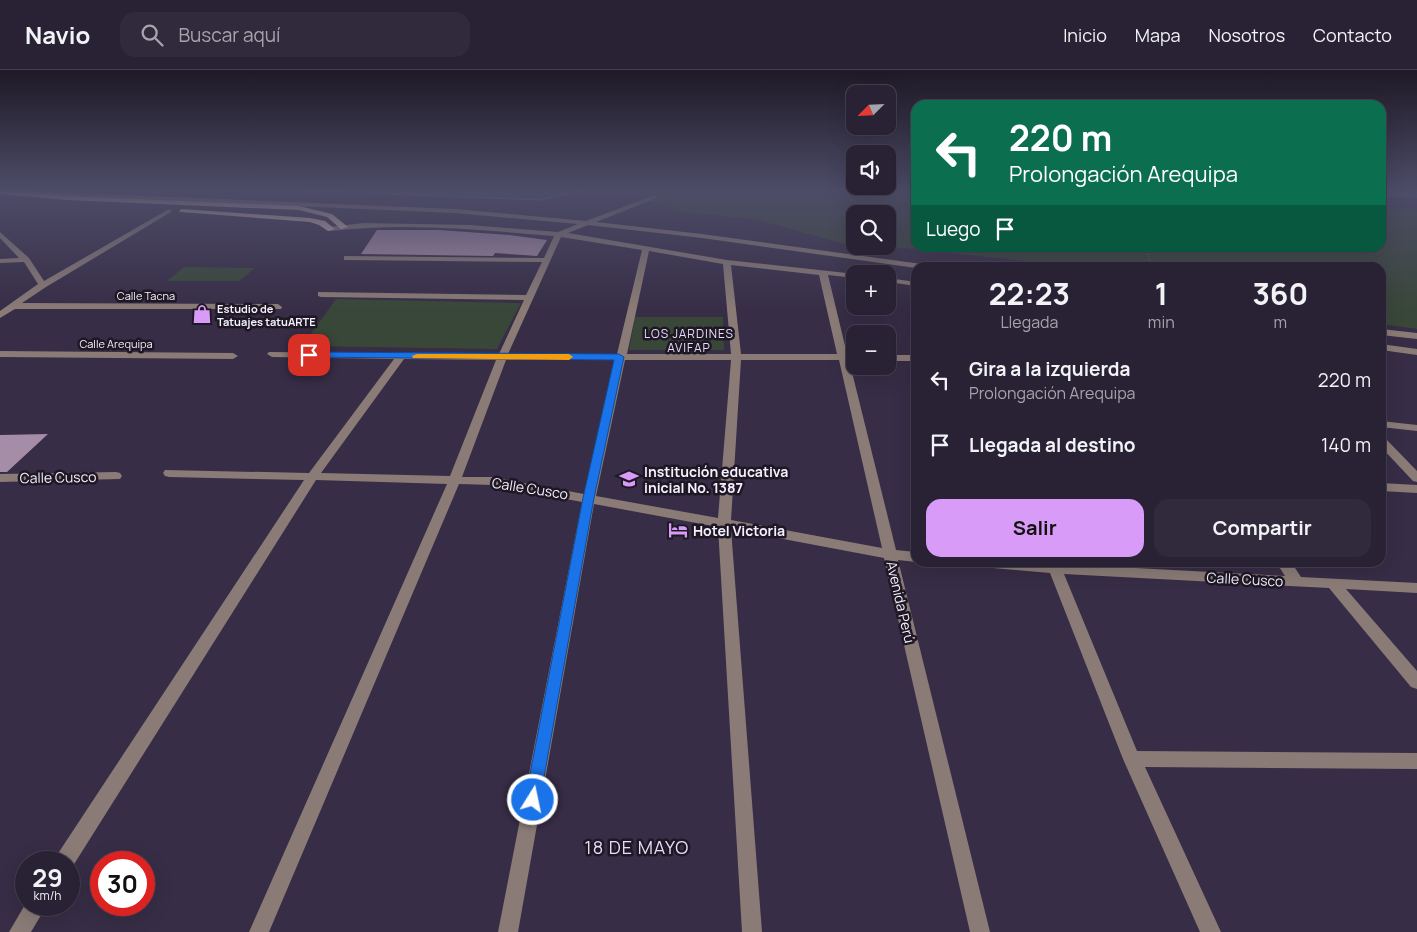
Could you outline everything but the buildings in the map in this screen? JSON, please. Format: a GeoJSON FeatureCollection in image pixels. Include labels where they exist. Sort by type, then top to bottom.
{"type":"FeatureCollection","features":[{"type":"Feature","properties":{"kind":"street"},"geometry":{"type":"LineString","coordinates":[[0,315],[43,285],[135,230]]}},
{"type":"Feature","properties":{"kind":"street"},"geometry":{"type":"LineString","coordinates":[[503,230],[559,234],[726,262],[846,275]]}},
{"type":"Feature","properties":{"kind":"street"},"geometry":{"type":"LineString","coordinates":[[259,932],[455,480],[502,357],[559,234],[568,230]]}},
{"type":"Feature","properties":{"kind":"street"},"geometry":{"type":"LineString","coordinates":[[650,230],[911,265]]}},
{"type":"Feature","properties":{"kind":"street"},"geometry":{"type":"LineString","coordinates":[[0,234],[26,260],[43,285]]}},
{"type":"Feature","properties":{"kind":"street"},"geometry":{"type":"LineString","coordinates":[[508,932],[588,498],[619,357],[646,248]]}},
{"type":"Feature","properties":{"kind":"street"},"geometry":{"type":"LineString","coordinates":[[347,258],[547,260]]}},
{"type":"Feature","properties":{"kind":"street"},"geometry":{"type":"LineString","coordinates":[[0,261],[26,260]]}},
{"type":"Feature","properties":{"kind":"street"},"geometry":{"type":"LineString","coordinates":[[726,262],[736,357],[724,524],[752,932]]}},
{"type":"Feature","properties":{"kind":"street","name":"Avenida Perú"},"geometry":{"type":"LineString","coordinates":[[824,273],[846,347]]}},
{"type":"Feature","properties":{"kind":"street"},"geometry":{"type":"LineString","coordinates":[[896,281],[911,283]]}},
{"type":"Feature","properties":{"kind":"street"},"geometry":{"type":"LineString","coordinates":[[322,294],[530,298]]}},
{"type":"Feature","properties":{"kind":"street","name":"Calle Tacna"},"geometry":{"type":"LineString","coordinates":[[15,306],[278,307]]}},
{"type":"Feature","properties":{"kind":"street"},"geometry":{"type":"LineString","coordinates":[[1386,333],[1417,336]]}},
{"type":"Feature","properties":{"kind":"street"},"geometry":{"type":"LineString","coordinates":[[1386,348],[1417,352]]}},
{"type":"Feature","properties":{"kind":"street","name":"Calle Arequipa"},"geometry":{"type":"LineString","coordinates":[[0,354],[232,356]]}},
{"type":"Feature","properties":{"kind":"street"},"geometry":{"type":"LineString","coordinates":[[272,354],[502,357],[846,357]]}},
{"type":"Feature","properties":{"kind":"street"},"geometry":{"type":"LineString","coordinates":[[71,851],[313,476],[401,356]]}},
{"type":"Feature","properties":{"kind":"street"},"geometry":{"type":"LineString","coordinates":[[896,358],[911,358]]}},
{"type":"Feature","properties":{"kind":"street","name":"Avenida Perú"},"geometry":{"type":"LineString","coordinates":[[853,375],[890,554],[980,932]]}},
{"type":"Feature","properties":{"kind":"street"},"geometry":{"type":"LineString","coordinates":[[1386,425],[1417,428]]}},
{"type":"Feature","properties":{"kind":"street"},"geometry":{"type":"LineString","coordinates":[[1386,445],[1417,478]]}},
{"type":"Feature","properties":{"kind":"street","name":"Calle Cusco"},"geometry":{"type":"LineString","coordinates":[[169,473],[492,482],[911,556]]}},
{"type":"Feature","properties":{"kind":"street","name":"Calle Cusco"},"geometry":{"type":"LineString","coordinates":[[0,478],[116,476]]}},
{"type":"Feature","properties":{"kind":"street"},"geometry":{"type":"LineString","coordinates":[[1386,487],[1417,489]]}},
{"type":"Feature","properties":{"kind":"street"},"geometry":{"type":"LineString","coordinates":[[1054,567],[1132,759],[1211,932]]}},
{"type":"Feature","properties":{"kind":"street","name":"Calle Cusco"},"geometry":{"type":"LineString","coordinates":[[1069,567],[1417,588]]}},
{"type":"Feature","properties":{"kind":"street"},"geometry":{"type":"LineString","coordinates":[[1286,567],[1297,582]]}},
{"type":"Feature","properties":{"kind":"street"},"geometry":{"type":"LineString","coordinates":[[1333,584],[1417,682]]}},
{"type":"Feature","properties":{"kind":"street"},"geometry":{"type":"LineString","coordinates":[[1132,759],[1417,761]]}},
{"type":"Feature","properties":{"kind":"street"},"geometry":{"type":"LineString","coordinates":[[19,932],[30,916]]}},
{"type":"Feature","properties":{"kind":"shaded area"},"geometry":{"type":"Polygon","coordinates":[[[795,230],[846,230],[846,244],[795,230]]]}},
{"type":"Feature","properties":{"kind":"shaded area"},"geometry":{"type":"Polygon","coordinates":[[[896,230],[911,230],[911,249],[896,248],[896,230]]]}},
{"type":"Feature","properties":{"kind":"shaded area"},"geometry":{"type":"Polygon","coordinates":[[[1386,230],[1417,230],[1417,329],[1386,325],[1386,262],[1027,262],[942,252],[1386,252],[1386,230]]]}},
{"type":"Feature","properties":{"kind":"shaded area"},"geometry":{"type":"Polygon","coordinates":[[[184,267],[255,268],[239,281],[167,281],[184,267]]]}},
{"type":"Feature","properties":{"kind":"shaded area"},"geometry":{"type":"Polygon","coordinates":[[[336,299],[521,303],[497,349],[302,346],[336,299]]]}},
{"type":"Feature","properties":{"kind":"shaded area"},"geometry":{"type":"Polygon","coordinates":[[[635,317],[723,317],[724,350],[629,350],[635,317]]]}},
{"type":"Feature","properties":{"kind":"slow traffic"},"geometry":{"type":"LineString","coordinates":[[417,356],[569,357]]}},
{"type":"Feature","properties":{"kind":"place","name":"Estudio de Tatuajes tatuARTE"},"geometry":{"type":"Point","coordinates":[202,314]}},
{"type":"Feature","properties":{"kind":"place","name":"Institución educativa inicial No. 1387"},"geometry":{"type":"Point","coordinates":[629,479]}},
{"type":"Feature","properties":{"kind":"place","name":"Hotel Victoria"},"geometry":{"type":"Point","coordinates":[678,530]}},
{"type":"Feature","properties":{"kind":"district","name":"LOS JARDINES AVIFAP"},"geometry":{"type":"Point","coordinates":[689,340]}},
{"type":"Feature","properties":{"kind":"district","name":"18 DE MAYO"},"geometry":{"type":"Point","coordinates":[637,847]}},
{"type":"Feature","properties":{"kind":"route"},"geometry":{"type":"LineString","coordinates":[[309,355],[619,357],[588,498],[533,800]]}}]}
